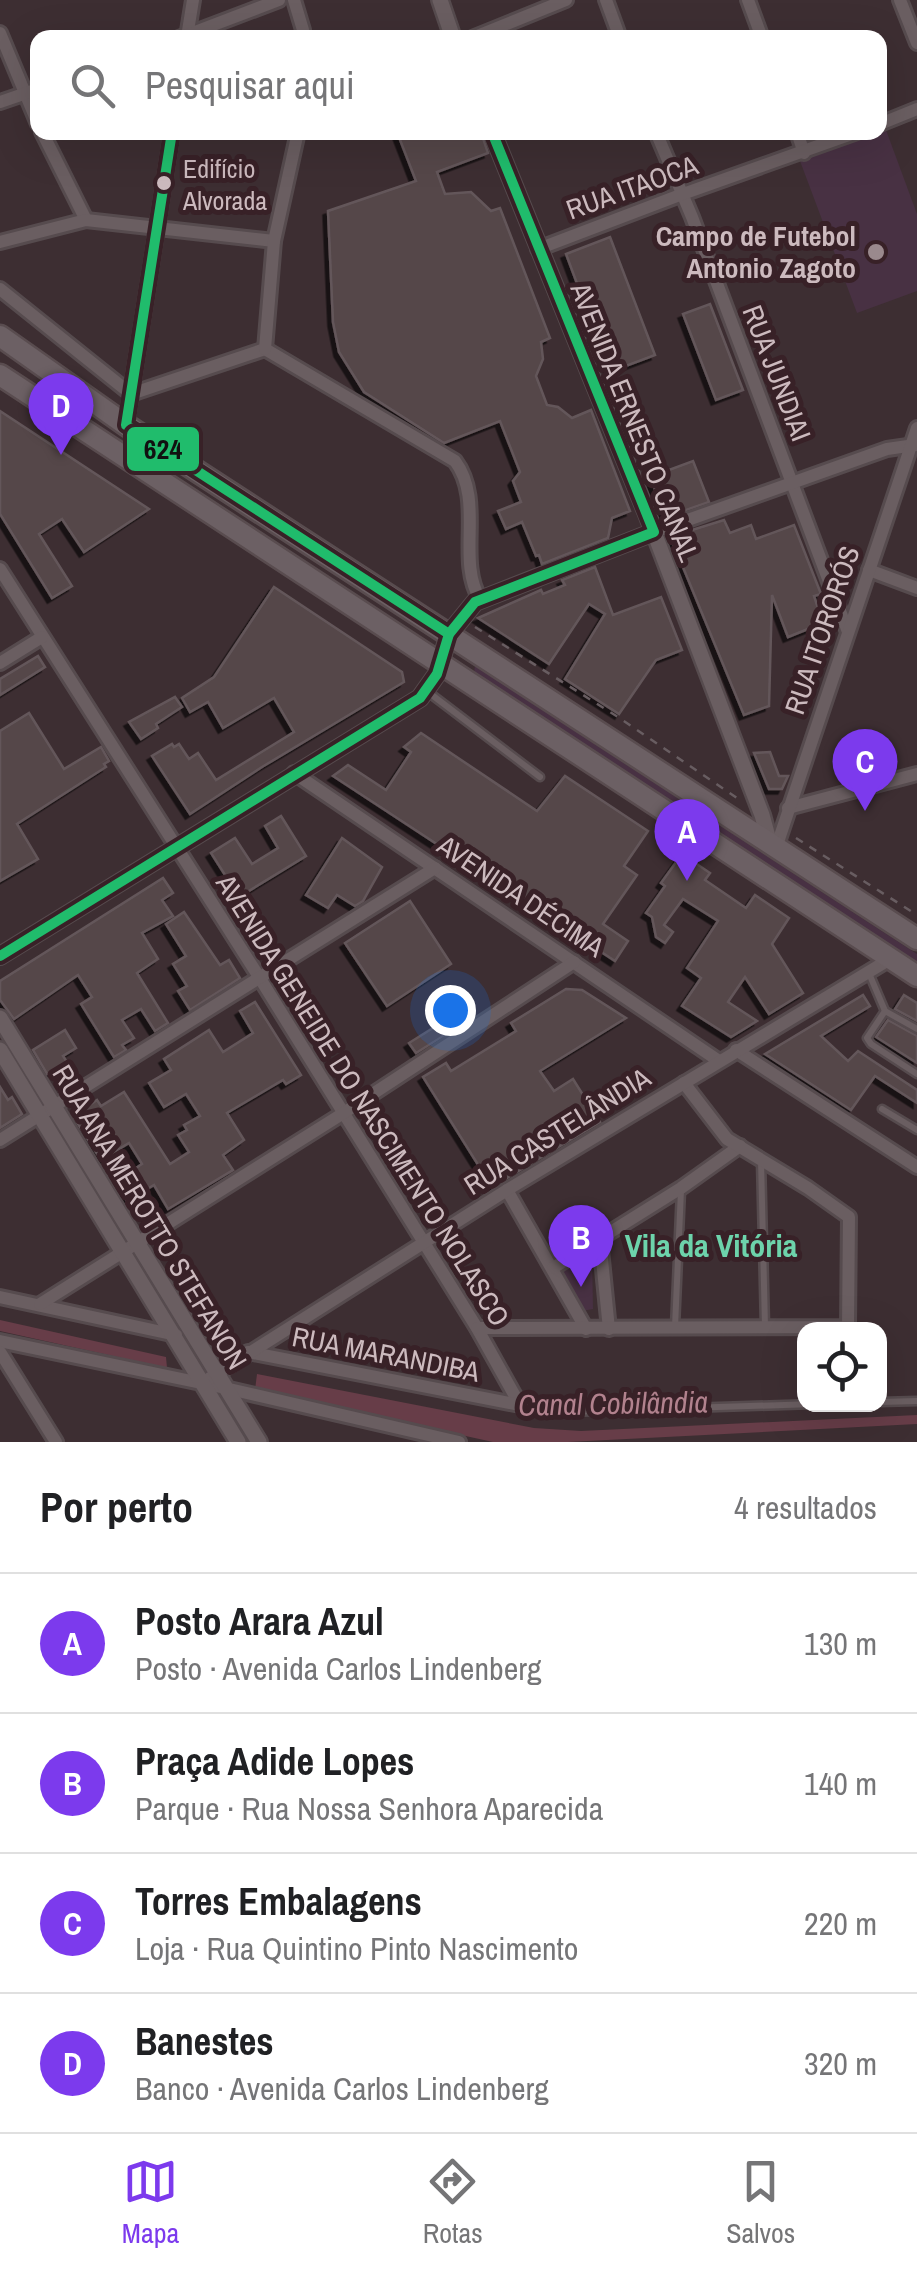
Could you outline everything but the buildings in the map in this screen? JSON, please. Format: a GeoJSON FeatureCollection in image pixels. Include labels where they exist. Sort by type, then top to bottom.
{"type":"FeatureCollection","features":[{"type":"Feature","properties":{"kind":"main road"},"geometry":{"type":"LineString","coordinates":[[0,336],[126,425],[454,626],[776,840],[917,939]]}},
{"type":"Feature","properties":{"kind":"main road"},"geometry":{"type":"LineString","coordinates":[[0,375],[917,976]]}},
{"type":"Feature","properties":{"kind":"street"},"geometry":{"type":"LineString","coordinates":[[186,30],[193,0]]}},
{"type":"Feature","properties":{"kind":"street"},"geometry":{"type":"LineString","coordinates":[[201,30],[279,0]]}},
{"type":"Feature","properties":{"kind":"street"},"geometry":{"type":"LineString","coordinates":[[294,0],[303,30]]}},
{"type":"Feature","properties":{"kind":"street"},"geometry":{"type":"LineString","coordinates":[[440,0],[450,30]]}},
{"type":"Feature","properties":{"kind":"street"},"geometry":{"type":"LineString","coordinates":[[492,30],[566,0]]}},
{"type":"Feature","properties":{"kind":"street"},"geometry":{"type":"LineString","coordinates":[[606,0],[617,30]]}},
{"type":"Feature","properties":{"kind":"street"},"geometry":{"type":"LineString","coordinates":[[748,0],[759,30]]}},
{"type":"Feature","properties":{"kind":"street"},"geometry":{"type":"LineString","coordinates":[[900,0],[917,43]]}},
{"type":"Feature","properties":{"kind":"street"},"geometry":{"type":"LineString","coordinates":[[0,33],[30,109]]}},
{"type":"Feature","properties":{"kind":"street"},"geometry":{"type":"LineString","coordinates":[[0,102],[30,91]]}},
{"type":"Feature","properties":{"kind":"street"},"geometry":{"type":"LineString","coordinates":[[887,121],[917,109]]}},
{"type":"Feature","properties":{"kind":"street"},"geometry":{"type":"LineString","coordinates":[[46,140],[86,220]]}},
{"type":"Feature","properties":{"kind":"street"},"geometry":{"type":"LineString","coordinates":[[126,425],[171,140]]}},
{"type":"Feature","properties":{"kind":"street"},"geometry":{"type":"LineString","coordinates":[[264,349],[274,242],[296,140]]}},
{"type":"Feature","properties":{"kind":"street","name":"AVENIDA ERNESTO CANAL"},"geometry":{"type":"LineString","coordinates":[[495,140],[654,532],[762,815],[776,840]]}},
{"type":"Feature","properties":{"kind":"street","name":"RUA JUNDIAI"},"geometry":{"type":"LineString","coordinates":[[659,140],[692,217],[848,632]]}},
{"type":"Feature","properties":{"kind":"street"},"geometry":{"type":"LineString","coordinates":[[800,140],[804,153]]}},
{"type":"Feature","properties":{"kind":"street","name":"RUA ITAOCA"},"geometry":{"type":"LineString","coordinates":[[538,249],[680,194],[837,140]]}},
{"type":"Feature","properties":{"kind":"street"},"geometry":{"type":"LineString","coordinates":[[0,242],[86,220],[274,242]]}},
{"type":"Feature","properties":{"kind":"street"},"geometry":{"type":"LineString","coordinates":[[0,289],[131,394]]}},
{"type":"Feature","properties":{"kind":"street"},"geometry":{"type":"LineString","coordinates":[[131,394],[264,349],[454,461],[466,487],[472,582],[480,600]]}},
{"type":"Feature","properties":{"kind":"street","name":"RUA ITORORÓS"},"geometry":{"type":"LineString","coordinates":[[776,840],[917,428]]}},
{"type":"Feature","properties":{"kind":"street"},"geometry":{"type":"LineString","coordinates":[[0,956],[427,691],[454,626],[480,600],[791,481],[887,449],[914,445]]}},
{"type":"Feature","properties":{"kind":"street","name":"AVENIDA GENEIDE DO NASCIMENTO NOLASCO"},"geometry":{"type":"LineString","coordinates":[[0,569],[261,980],[477,1328],[520,1405]]}},
{"type":"Feature","properties":{"kind":"street"},"geometry":{"type":"LineString","coordinates":[[869,570],[917,588]]}},
{"type":"Feature","properties":{"kind":"street"},"geometry":{"type":"LineString","coordinates":[[0,663],[42,637]]}},
{"type":"Feature","properties":{"kind":"street","name":"AVENIDA DÉCIMA"},"geometry":{"type":"LineString","coordinates":[[294,774],[719,1061]]}},
{"type":"Feature","properties":{"kind":"street"},"geometry":{"type":"LineString","coordinates":[[788,808],[917,774]]}},
{"type":"Feature","properties":{"kind":"street"},"geometry":{"type":"LineString","coordinates":[[0,1140],[435,868]]}},
{"type":"Feature","properties":{"kind":"street","name":"RUA CASTELÂNDIA"},"geometry":{"type":"LineString","coordinates":[[209,1378],[507,1190],[890,959]]}},
{"type":"Feature","properties":{"kind":"street"},"geometry":{"type":"LineString","coordinates":[[40,1304],[574,962]]}},
{"type":"Feature","properties":{"kind":"street","name":"RUA ANA MEROTTO STEFANON"},"geometry":{"type":"LineString","coordinates":[[0,1018],[122,1250],[176,1335],[209,1378],[226,1388],[259,1442]]}},
{"type":"Feature","properties":{"kind":"street","name":"RUA ANA MEROTTO STEFANON"},"geometry":{"type":"LineString","coordinates":[[0,1050],[137,1241],[238,1442]]}},
{"type":"Feature","properties":{"kind":"street"},"geometry":{"type":"LineString","coordinates":[[736,1050],[917,1167]]}},
{"type":"Feature","properties":{"kind":"street"},"geometry":{"type":"LineString","coordinates":[[477,1328],[848,1327],[849,1217],[717,1129],[684,1083]]}},
{"type":"Feature","properties":{"kind":"street"},"geometry":{"type":"LineString","coordinates":[[552,1268],[681,1188],[740,1146]]}},
{"type":"Feature","properties":{"kind":"street"},"geometry":{"type":"LineString","coordinates":[[507,1190],[586,1328]]}},
{"type":"Feature","properties":{"kind":"street"},"geometry":{"type":"LineString","coordinates":[[600,1240],[609,1329]]}},
{"type":"Feature","properties":{"kind":"street"},"geometry":{"type":"LineString","coordinates":[[0,1297],[176,1335]]}},
{"type":"Feature","properties":{"kind":"street"},"geometry":{"type":"LineString","coordinates":[[0,1341],[209,1378]]}},
{"type":"Feature","properties":{"kind":"street"},"geometry":{"type":"LineString","coordinates":[[0,1352],[56,1442]]}},
{"type":"Feature","properties":{"kind":"street","name":"RUA MARANDIBA"},"geometry":{"type":"LineString","coordinates":[[248,1352],[520,1405]]}},
{"type":"Feature","properties":{"kind":"street"},"geometry":{"type":"LineString","coordinates":[[226,1388],[459,1442]]}},
{"type":"Feature","properties":{"kind":"lane"},"geometry":{"type":"LineString","coordinates":[[427,691],[540,776]]}},
{"type":"Feature","properties":{"kind":"lane"},"geometry":{"type":"LineString","coordinates":[[868,971],[885,1011],[917,1029]]}},
{"type":"Feature","properties":{"kind":"lane"},"geometry":{"type":"LineString","coordinates":[[885,1011],[868,1040],[917,1074]]}},
{"type":"Feature","properties":{"kind":"lane"},"geometry":{"type":"LineString","coordinates":[[882,1109],[917,1130]]}},
{"type":"Feature","properties":{"kind":"lane"},"geometry":{"type":"LineString","coordinates":[[761,1158],[765,1328]]}},
{"type":"Feature","properties":{"kind":"lane"},"geometry":{"type":"LineString","coordinates":[[675,1328],[681,1188]]}},
{"type":"Feature","properties":{"kind":"lane"},"geometry":{"type":"LineString","coordinates":[[887,1402],[917,1401]]}},
{"type":"Feature","properties":{"kind":"lane","name":"RUA MARANDIBA"},"geometry":{"type":"LineString","coordinates":[[520,1405],[566,1412],[797,1405]]}},
{"type":"Feature","properties":{"kind":"path"},"geometry":{"type":"LineString","coordinates":[[454,626],[618,717],[762,815]]}},
{"type":"Feature","properties":{"kind":"path"},"geometry":{"type":"LineString","coordinates":[[776,840],[917,916]]}},
{"type":"Feature","properties":{"kind":"shaded area","name":"Campo de Futebol Antonio Zagoto"},"geometry":{"type":"Polygon","coordinates":[[[887,133],[917,214],[917,291],[857,313],[800,161],[858,140],[887,140],[887,133]]]}},
{"type":"Feature","properties":{"kind":"shaded area"},"geometry":{"type":"Polygon","coordinates":[[[475,666],[917,954],[917,963],[474,673],[475,666]]]}},
{"type":"Feature","properties":{"kind":"shaded area"},"geometry":{"type":"Polygon","coordinates":[[[592,1253],[593,1309],[582,1311],[560,1266],[592,1253]]]}},
{"type":"Feature","properties":{"kind":"shaded area"},"geometry":{"type":"Polygon","coordinates":[[[0,1320],[166,1357],[167,1368],[0,1331],[0,1320]]]}},
{"type":"Feature","properties":{"kind":"shaded area"},"geometry":{"type":"Polygon","coordinates":[[[257,1374],[534,1428],[581,1431],[917,1415],[917,1424],[568,1442],[493,1442],[255,1390],[257,1374]]]}},
{"type":"Feature","properties":{"kind":"transit line","name":"624"},"geometry":{"type":"LineString","coordinates":[[171,140],[126,425],[449,634]]}},
{"type":"Feature","properties":{"kind":"transit line","name":"624"},"geometry":{"type":"LineString","coordinates":[[0,956],[420,698],[437,674],[449,634],[475,602],[654,532],[495,140]]}},
{"type":"Feature","properties":{"kind":"place","name":"Edifício Alvorada"},"geometry":{"type":"Point","coordinates":[164,183]}},
{"type":"Feature","properties":{"kind":"place","name":"Campo de Futebol Antonio Zagoto"},"geometry":{"type":"Point","coordinates":[876,252]}},
{"type":"Feature","properties":{"kind":"place","name":"Banestes"},"geometry":{"type":"Point","coordinates":[61,455]}},
{"type":"Feature","properties":{"kind":"place","name":"Torres Embalagens"},"geometry":{"type":"Point","coordinates":[865,811]}},
{"type":"Feature","properties":{"kind":"place","name":"Posto Arara Azul"},"geometry":{"type":"Point","coordinates":[687,881]}},
{"type":"Feature","properties":{"kind":"place","name":"Praça Adide Lopes"},"geometry":{"type":"Point","coordinates":[581,1287]}},
{"type":"Feature","properties":{"kind":"district","name":"Vila da Vitória"},"geometry":{"type":"Point","coordinates":[711,1245]}},
{"type":"Feature","properties":{"kind":"water label","name":"Canal Cobilândia"},"geometry":{"type":"Point","coordinates":[613,1403]}}]}
